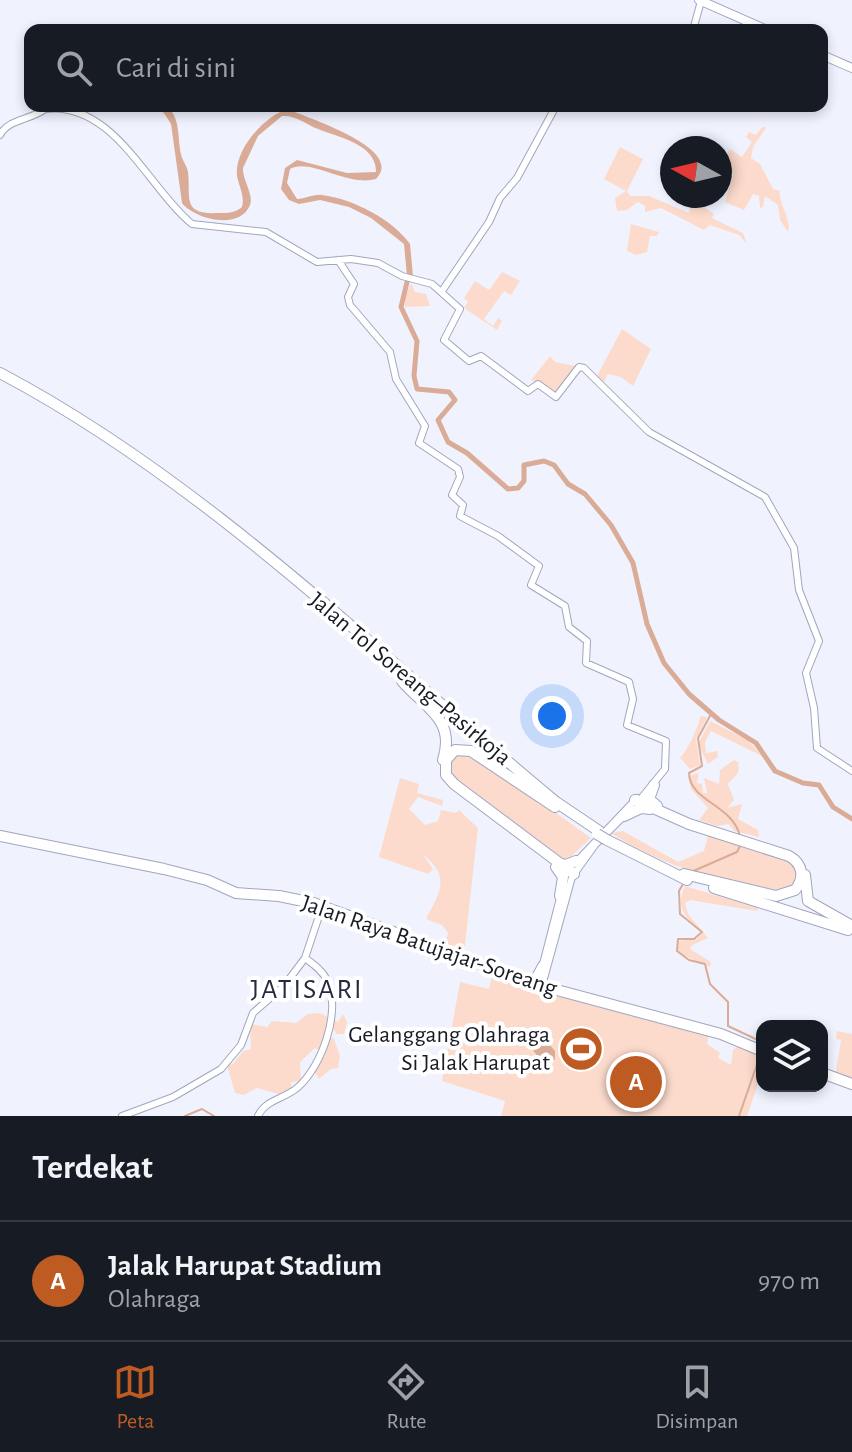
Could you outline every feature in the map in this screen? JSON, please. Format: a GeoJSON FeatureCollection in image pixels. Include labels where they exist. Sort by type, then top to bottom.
{"type":"FeatureCollection","features":[{"type":"Feature","properties":{"kind":"highway","name":"Jalan Tol Soreang–Pasirkoja"},"geometry":{"type":"LineString","coordinates":[[0,375],[80,423],[173,488],[555,807],[603,835],[688,877],[852,929]]}},
{"type":"Feature","properties":{"kind":"highway","name":"Jalan Tol Soreang–Pasirkoja"},"geometry":{"type":"LineString","coordinates":[[0,375],[77,416],[167,477],[556,802],[603,835]]}},
{"type":"Feature","properties":{"kind":"highway"},"geometry":{"type":"LineString","coordinates":[[402,681],[446,730],[448,741],[442,768],[446,781],[571,874]]}},
{"type":"Feature","properties":{"kind":"highway"},"geometry":{"type":"LineString","coordinates":[[555,807],[471,751],[455,750],[446,760],[445,772],[450,781],[552,861],[563,875],[560,896]]}},
{"type":"Feature","properties":{"kind":"highway"},"geometry":{"type":"LineString","coordinates":[[654,785],[650,801],[667,813]]}},
{"type":"Feature","properties":{"kind":"highway"},"geometry":{"type":"LineString","coordinates":[[638,800],[667,813],[795,855],[803,866],[808,901],[852,929]]}},
{"type":"Feature","properties":{"kind":"highway"},"geometry":{"type":"LineString","coordinates":[[624,816],[641,808],[667,813]]}},
{"type":"Feature","properties":{"kind":"highway","name":"Jalan Raya Batujajar-Soreang"},"geometry":{"type":"LineString","coordinates":[[0,836],[199,877],[236,893],[279,896],[321,913],[476,961],[540,985],[721,1034],[756,1049]]}},
{"type":"Feature","properties":{"kind":"highway"},"geometry":{"type":"LineString","coordinates":[[688,877],[776,896],[798,888],[801,869],[794,859],[748,841]]}},
{"type":"Feature","properties":{"kind":"highway"},"geometry":{"type":"LineString","coordinates":[[552,861],[566,865],[576,861]]}},
{"type":"Feature","properties":{"kind":"highway"},"geometry":{"type":"LineString","coordinates":[[525,979],[536,979],[545,967]]}},
{"type":"Feature","properties":{"kind":"highway"},"geometry":{"type":"LineString","coordinates":[[545,967],[548,981],[556,990]]}},
{"type":"Feature","properties":{"kind":"highway"},"geometry":{"type":"LineString","coordinates":[[828,1075],[852,1084]]}},
{"type":"Feature","properties":{"kind":"main road"},"geometry":{"type":"LineString","coordinates":[[700,0],[754,24]]}},
{"type":"Feature","properties":{"kind":"main road"},"geometry":{"type":"LineString","coordinates":[[828,58],[852,68]]}},
{"type":"Feature","properties":{"kind":"street"},"geometry":{"type":"LineString","coordinates":[[694,24],[700,0]]}},
{"type":"Feature","properties":{"kind":"street"},"geometry":{"type":"LineString","coordinates":[[0,135],[7,125],[33,118],[40,112]]}},
{"type":"Feature","properties":{"kind":"street"},"geometry":{"type":"LineString","coordinates":[[73,112],[98,125],[127,151],[192,224],[257,230],[280,238],[314,262],[375,262],[404,276],[414,277],[442,291],[461,311],[444,341],[469,361],[481,356],[528,391],[537,384],[556,397],[579,367],[584,368],[649,432],[762,493],[792,543],[799,590],[819,641],[806,673],[814,708],[817,748],[852,771]]}},
{"type":"Feature","properties":{"kind":"street"},"geometry":{"type":"LineString","coordinates":[[442,291],[519,174],[553,112]]}},
{"type":"Feature","properties":{"kind":"street"},"geometry":{"type":"LineString","coordinates":[[338,260],[354,284],[348,296],[350,305],[390,352],[396,379],[425,426],[419,443],[458,469],[460,477],[452,495],[463,505],[460,516],[498,536],[539,566],[531,585],[565,606],[569,627],[587,641],[588,664],[629,682],[633,699],[627,723],[665,739],[666,765],[654,785],[576,861],[540,985]]}},
{"type":"Feature","properties":{"kind":"street"},"geometry":{"type":"LineString","coordinates":[[545,967],[560,896],[571,874],[666,765]]}},
{"type":"Feature","properties":{"kind":"street"},"geometry":{"type":"LineString","coordinates":[[122,1116],[173,1097],[221,1069],[241,1045],[253,1013],[284,986],[305,958],[321,913]]}},
{"type":"Feature","properties":{"kind":"street"},"geometry":{"type":"LineString","coordinates":[[258,1116],[264,1107],[301,1085],[322,1050],[332,995],[324,975],[305,958]]}},
{"type":"Feature","properties":{"kind":"shaded area"},"geometry":{"type":"Polygon","coordinates":[[[172,112],[175,116],[181,154],[188,172],[190,203],[198,211],[206,213],[231,212],[242,207],[237,176],[240,156],[252,135],[281,112],[295,112],[366,146],[377,156],[382,167],[376,179],[353,179],[298,166],[290,169],[287,183],[297,199],[319,195],[334,197],[359,206],[393,226],[410,244],[413,276],[407,276],[404,244],[371,218],[349,207],[320,200],[299,204],[289,200],[281,189],[285,168],[297,160],[347,173],[376,172],[375,162],[363,148],[296,118],[282,116],[258,136],[243,168],[250,197],[245,213],[237,218],[217,220],[196,214],[182,203],[171,124],[164,113],[172,112]]]}},
{"type":"Feature","properties":{"kind":"shaded area"},"geometry":{"type":"Polygon","coordinates":[[[763,126],[766,128],[753,147],[751,158],[760,164],[773,189],[780,191],[788,232],[780,220],[778,205],[765,196],[760,208],[759,196],[753,194],[744,210],[732,205],[732,150],[742,157],[752,142],[746,137],[749,132],[756,135],[763,126]]]}},
{"type":"Feature","properties":{"kind":"shaded area"},"geometry":{"type":"Polygon","coordinates":[[[620,147],[643,159],[627,191],[630,196],[649,196],[660,201],[661,208],[645,212],[645,206],[638,202],[627,210],[617,211],[615,198],[626,191],[604,179],[620,147]]]}},
{"type":"Feature","properties":{"kind":"shaded area"},"geometry":{"type":"Polygon","coordinates":[[[661,208],[677,208],[689,213],[690,208],[705,208],[714,214],[712,218],[743,233],[747,244],[739,235],[710,225],[704,230],[661,208]]]}},
{"type":"Feature","properties":{"kind":"shaded area"},"geometry":{"type":"Polygon","coordinates":[[[631,224],[659,232],[657,236],[650,236],[647,252],[636,255],[627,251],[631,224]]]}},
{"type":"Feature","properties":{"kind":"shaded area"},"geometry":{"type":"Polygon","coordinates":[[[502,272],[520,281],[511,295],[504,291],[484,319],[493,326],[498,318],[502,321],[497,330],[464,308],[468,302],[464,298],[475,281],[489,290],[502,272]]]}},
{"type":"Feature","properties":{"kind":"shaded area"},"geometry":{"type":"Polygon","coordinates":[[[411,283],[415,292],[426,294],[430,306],[405,307],[404,299],[411,283]]]}},
{"type":"Feature","properties":{"kind":"shaded area"},"geometry":{"type":"Polygon","coordinates":[[[622,329],[651,349],[633,386],[621,377],[608,374],[604,382],[597,376],[622,329]]]}},
{"type":"Feature","properties":{"kind":"shaded area"},"geometry":{"type":"Polygon","coordinates":[[[550,356],[555,362],[576,366],[555,394],[531,380],[550,356]]]}},
{"type":"Feature","properties":{"kind":"shaded area"},"geometry":{"type":"Polygon","coordinates":[[[701,716],[707,717],[696,739],[700,765],[690,769],[680,758],[690,744],[701,716]]]}},
{"type":"Feature","properties":{"kind":"shaded area"},"geometry":{"type":"Polygon","coordinates":[[[710,721],[748,740],[762,756],[711,731],[705,742],[706,753],[717,751],[718,757],[708,764],[698,744],[710,721]]]}},
{"type":"Feature","properties":{"kind":"shaded area"},"geometry":{"type":"Polygon","coordinates":[[[462,751],[486,763],[591,838],[565,862],[453,782],[448,763],[462,751]]]}},
{"type":"Feature","properties":{"kind":"shaded area"},"geometry":{"type":"Polygon","coordinates":[[[734,760],[738,762],[739,770],[728,784],[734,800],[727,808],[742,804],[738,819],[758,830],[759,837],[734,831],[729,824],[717,826],[699,820],[708,808],[691,789],[688,776],[699,773],[697,783],[702,784],[703,793],[707,793],[704,778],[719,784],[720,770],[734,760]]]}},
{"type":"Feature","properties":{"kind":"shaded area"},"geometry":{"type":"Polygon","coordinates":[[[400,778],[419,784],[417,793],[443,800],[442,806],[418,797],[409,809],[425,825],[438,821],[441,810],[456,813],[459,810],[478,828],[464,954],[444,946],[448,933],[442,925],[426,919],[440,886],[438,871],[432,863],[423,855],[433,869],[428,874],[379,857],[400,778]]]}},
{"type":"Feature","properties":{"kind":"shaded area"},"geometry":{"type":"Polygon","coordinates":[[[623,831],[678,862],[704,851],[708,835],[788,858],[798,873],[794,886],[776,889],[728,883],[648,854],[611,833],[623,831]]]}},
{"type":"Feature","properties":{"kind":"shaded area"},"geometry":{"type":"Polygon","coordinates":[[[685,886],[758,908],[757,911],[690,900],[685,903],[688,914],[708,938],[690,949],[711,962],[710,967],[681,954],[677,948],[679,941],[697,939],[703,933],[682,907],[685,886]]]}},
{"type":"Feature","properties":{"kind":"shaded area","name":"Gelanggang Olahraga Si Jalak Harupat"},"geometry":{"type":"Polygon","coordinates":[[[492,976],[598,1007],[607,1009],[610,1006],[709,1034],[707,1044],[720,1053],[718,1058],[731,1065],[733,1050],[739,1045],[756,1052],[756,1090],[747,1116],[501,1116],[505,1101],[442,1081],[460,982],[489,989],[492,976]]]}},
{"type":"Feature","properties":{"kind":"shaded area"},"geometry":{"type":"Polygon","coordinates":[[[320,1013],[338,1022],[343,1014],[347,1022],[344,1034],[337,1034],[332,1028],[325,1034],[334,1039],[340,1056],[338,1068],[331,1069],[319,1079],[314,1071],[322,1051],[315,1048],[300,1062],[301,1081],[291,1082],[292,1089],[282,1095],[257,1088],[244,1095],[235,1093],[227,1065],[233,1064],[243,1051],[251,1049],[250,1024],[267,1027],[272,1021],[296,1023],[308,1014],[320,1013]]]}},
{"type":"Feature","properties":{"kind":"shaded area"},"geometry":{"type":"Polygon","coordinates":[[[837,1031],[852,1034],[852,1082],[835,1076],[841,1040],[836,1039],[837,1031]]]}},
{"type":"Feature","properties":{"kind":"shaded area"},"geometry":{"type":"Polygon","coordinates":[[[539,1032],[555,1051],[555,1060],[538,1057],[533,1050],[535,1033],[539,1032]]]}},
{"type":"Feature","properties":{"kind":"waterway"},"geometry":{"type":"LineString","coordinates":[[409,274],[401,307],[417,341],[414,376],[417,389],[449,392],[455,400],[438,420],[448,442],[467,453],[508,489],[518,488],[524,481],[524,465],[544,461],[554,465],[568,484],[585,494],[611,525],[633,563],[647,624],[664,663],[689,694],[719,720],[756,743],[775,771],[803,783],[819,785],[833,807],[852,819]]}},
{"type":"Feature","properties":{"kind":"waterway"},"geometry":{"type":"LineString","coordinates":[[711,714],[698,738],[702,766],[689,773],[691,783],[696,791],[729,817],[740,836]]}},
{"type":"Feature","properties":{"kind":"waterway"},"geometry":{"type":"LineString","coordinates":[[691,872],[737,852],[740,846]]}},
{"type":"Feature","properties":{"kind":"waterway"},"geometry":{"type":"LineString","coordinates":[[683,884],[679,891],[680,914],[702,932],[694,939],[678,939],[677,951],[689,960],[705,964],[710,984],[728,1002],[728,1026],[756,1039]]}},
{"type":"Feature","properties":{"kind":"waterway"},"geometry":{"type":"LineString","coordinates":[[739,1116],[756,1067]]}},
{"type":"Feature","properties":{"kind":"waterway"},"geometry":{"type":"LineString","coordinates":[[185,1116],[202,1109],[214,1116]]}},
{"type":"Feature","properties":{"kind":"place","name":"Gelanggang Olahraga Si Jalak Harupat"},"geometry":{"type":"Point","coordinates":[581,1049]}},
{"type":"Feature","properties":{"kind":"place","name":"Jalak Harupat Stadium"},"geometry":{"type":"Point","coordinates":[636,1082]}},
{"type":"Feature","properties":{"kind":"district","name":"JATISARI"},"geometry":{"type":"Point","coordinates":[307,990]}}]}
